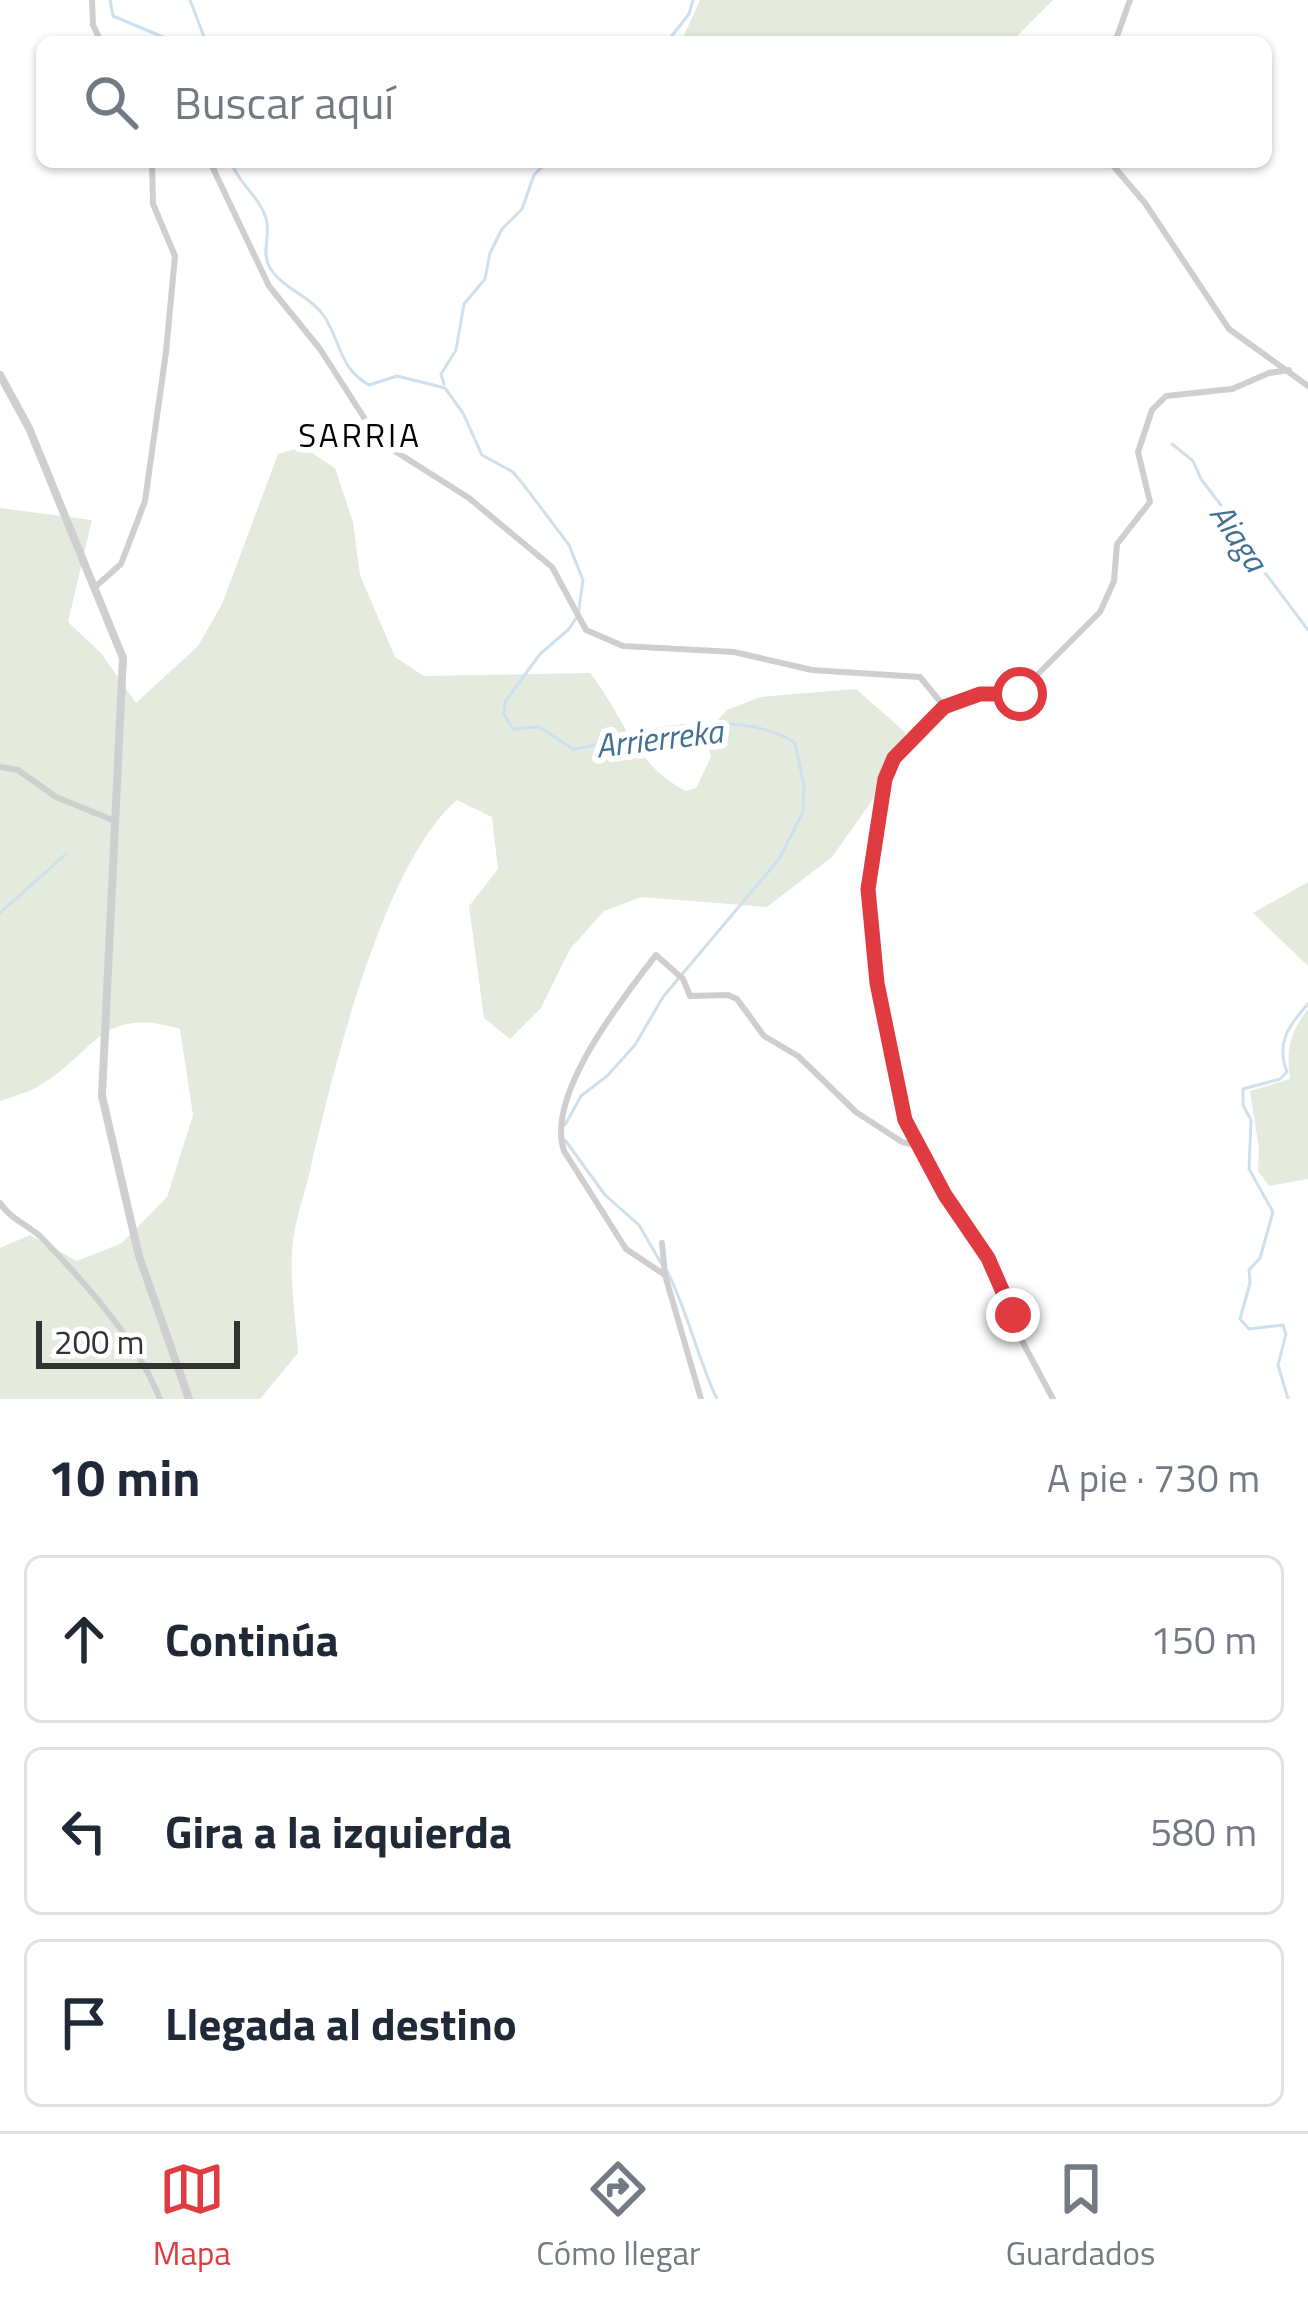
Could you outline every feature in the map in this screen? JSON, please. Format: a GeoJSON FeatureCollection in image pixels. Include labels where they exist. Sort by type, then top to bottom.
{"type":"FeatureCollection","features":[{"type":"Feature","properties":{"kind":"street"},"geometry":{"type":"LineString","coordinates":[[92,0],[98,36]]}},
{"type":"Feature","properties":{"kind":"street"},"geometry":{"type":"LineString","coordinates":[[1117,36],[1130,0]]}},
{"type":"Feature","properties":{"kind":"street"},"geometry":{"type":"LineString","coordinates":[[95,587],[121,564],[146,501],[175,256],[150,191],[152,168]]}},
{"type":"Feature","properties":{"kind":"street"},"geometry":{"type":"LineString","coordinates":[[213,168],[269,286],[320,349],[380,441],[469,498],[552,567],[572,610],[597,637],[623,646],[734,652],[797,668],[920,677],[944,707]]}},
{"type":"Feature","properties":{"kind":"street"},"geometry":{"type":"LineString","coordinates":[[1115,168],[1145,203],[1228,329],[1308,386]]}},
{"type":"Feature","properties":{"kind":"street"},"geometry":{"type":"LineString","coordinates":[[1053,1399],[1021,1340],[988,1258],[916,1146],[902,1107],[877,983],[869,875],[889,764],[944,707],[980,694],[1025,693],[1100,611],[1114,581],[1118,544],[1150,502],[1138,452],[1152,410],[1166,396],[1232,389],[1289,370]]}},
{"type":"Feature","properties":{"kind":"street"},"geometry":{"type":"LineString","coordinates":[[0,375],[24,417],[122,658],[103,1096],[139,1256],[189,1399]]}},
{"type":"Feature","properties":{"kind":"street"},"geometry":{"type":"LineString","coordinates":[[0,767],[18,770],[83,811],[115,821]]}},
{"type":"Feature","properties":{"kind":"street"},"geometry":{"type":"LineString","coordinates":[[664,1275],[626,1249],[564,1151],[558,1126],[590,1050],[617,1002],[656,955],[679,976],[690,996],[728,994],[737,999],[764,1036],[798,1056],[856,1112],[916,1146]]}},
{"type":"Feature","properties":{"kind":"street"},"geometry":{"type":"LineString","coordinates":[[0,1203],[84,1283],[142,1363],[160,1399]]}},
{"type":"Feature","properties":{"kind":"street"},"geometry":{"type":"LineString","coordinates":[[662,1243],[664,1275],[701,1399]]}},
{"type":"Feature","properties":{"kind":"shaded area"},"geometry":{"type":"Polygon","coordinates":[[[700,0],[1053,0],[1017,36],[684,36],[700,0]]]}},
{"type":"Feature","properties":{"kind":"shaded area"},"geometry":{"type":"Polygon","coordinates":[[[303,447],[335,468],[353,522],[360,575],[395,657],[424,676],[590,673],[642,753],[686,791],[696,788],[711,757],[705,734],[727,710],[760,697],[856,689],[905,732],[903,757],[832,857],[767,907],[641,897],[604,911],[570,949],[541,1008],[510,1039],[484,1018],[469,906],[498,869],[492,817],[457,800],[430,830],[406,871],[384,919],[347,1028],[293,1242],[298,1353],[260,1399],[0,1399],[0,1248],[30,1235],[77,1261],[122,1243],[167,1197],[193,1115],[180,1029],[153,1023],[114,1028],[37,1087],[0,1101],[0,508],[92,520],[68,622],[101,653],[136,703],[198,646],[222,604],[278,454],[303,447]]]}},
{"type":"Feature","properties":{"kind":"shaded area"},"geometry":{"type":"Polygon","coordinates":[[[1308,882],[1308,966],[1253,913],[1308,882]]]}},
{"type":"Feature","properties":{"kind":"shaded area"},"geometry":{"type":"Polygon","coordinates":[[[1308,1009],[1308,1179],[1269,1186],[1258,1171],[1250,1091],[1290,1079],[1290,1042],[1308,1009]]]}},
{"type":"Feature","properties":{"kind":"waterway","name":"Arrierreka"},"geometry":{"type":"LineString","coordinates":[[110,0],[113,16],[161,36]]}},
{"type":"Feature","properties":{"kind":"waterway"},"geometry":{"type":"LineString","coordinates":[[190,0],[204,36]]}},
{"type":"Feature","properties":{"kind":"waterway"},"geometry":{"type":"LineString","coordinates":[[672,36],[689,14],[693,0]]}},
{"type":"Feature","properties":{"kind":"waterway","name":"Arrierreka"},"geometry":{"type":"LineString","coordinates":[[234,168],[266,218],[268,264],[324,316],[352,371],[369,385],[397,376],[445,388],[463,413],[482,455],[513,472],[569,545],[583,580],[578,615],[540,654],[505,702],[504,714],[513,729],[539,727],[573,749],[647,731],[703,724],[743,725],[795,743],[804,785],[803,812],[779,859],[663,997],[635,1045],[581,1096],[565,1125]]}},
{"type":"Feature","properties":{"kind":"waterway"},"geometry":{"type":"LineString","coordinates":[[444,384],[441,374],[456,350],[464,304],[485,279],[490,253],[502,229],[522,209],[541,168]]}},
{"type":"Feature","properties":{"kind":"waterway","name":"Aiaga"},"geometry":{"type":"LineString","coordinates":[[1172,444],[1193,461],[1223,508],[1232,535],[1308,630]]}},
{"type":"Feature","properties":{"kind":"waterway"},"geometry":{"type":"LineString","coordinates":[[0,913],[66,854]]}},
{"type":"Feature","properties":{"kind":"waterway"},"geometry":{"type":"LineString","coordinates":[[1288,1399],[1278,1365],[1286,1334],[1283,1325],[1249,1329],[1240,1319],[1249,1270],[1260,1258],[1273,1212],[1249,1169],[1251,1120],[1243,1105],[1243,1089],[1280,1079],[1287,1072],[1286,1035],[1308,1004]]}},
{"type":"Feature","properties":{"kind":"waterway","name":"Arrierreka"},"geometry":{"type":"LineString","coordinates":[[565,1140],[605,1195],[639,1225],[661,1263]]}},
{"type":"Feature","properties":{"kind":"waterway","name":"Arrierreka"},"geometry":{"type":"LineString","coordinates":[[667,1271],[717,1399]]}},
{"type":"Feature","properties":{"kind":"district","name":"SARRIA"},"geometry":{"type":"Point","coordinates":[360,435]}},
{"type":"Feature","properties":{"kind":"route"},"geometry":{"type":"LineString","coordinates":[[1013,1315],[988,1258],[945,1195],[905,1120],[877,983],[868,889],[889,764],[944,707],[980,694],[1020,694]]}}]}
